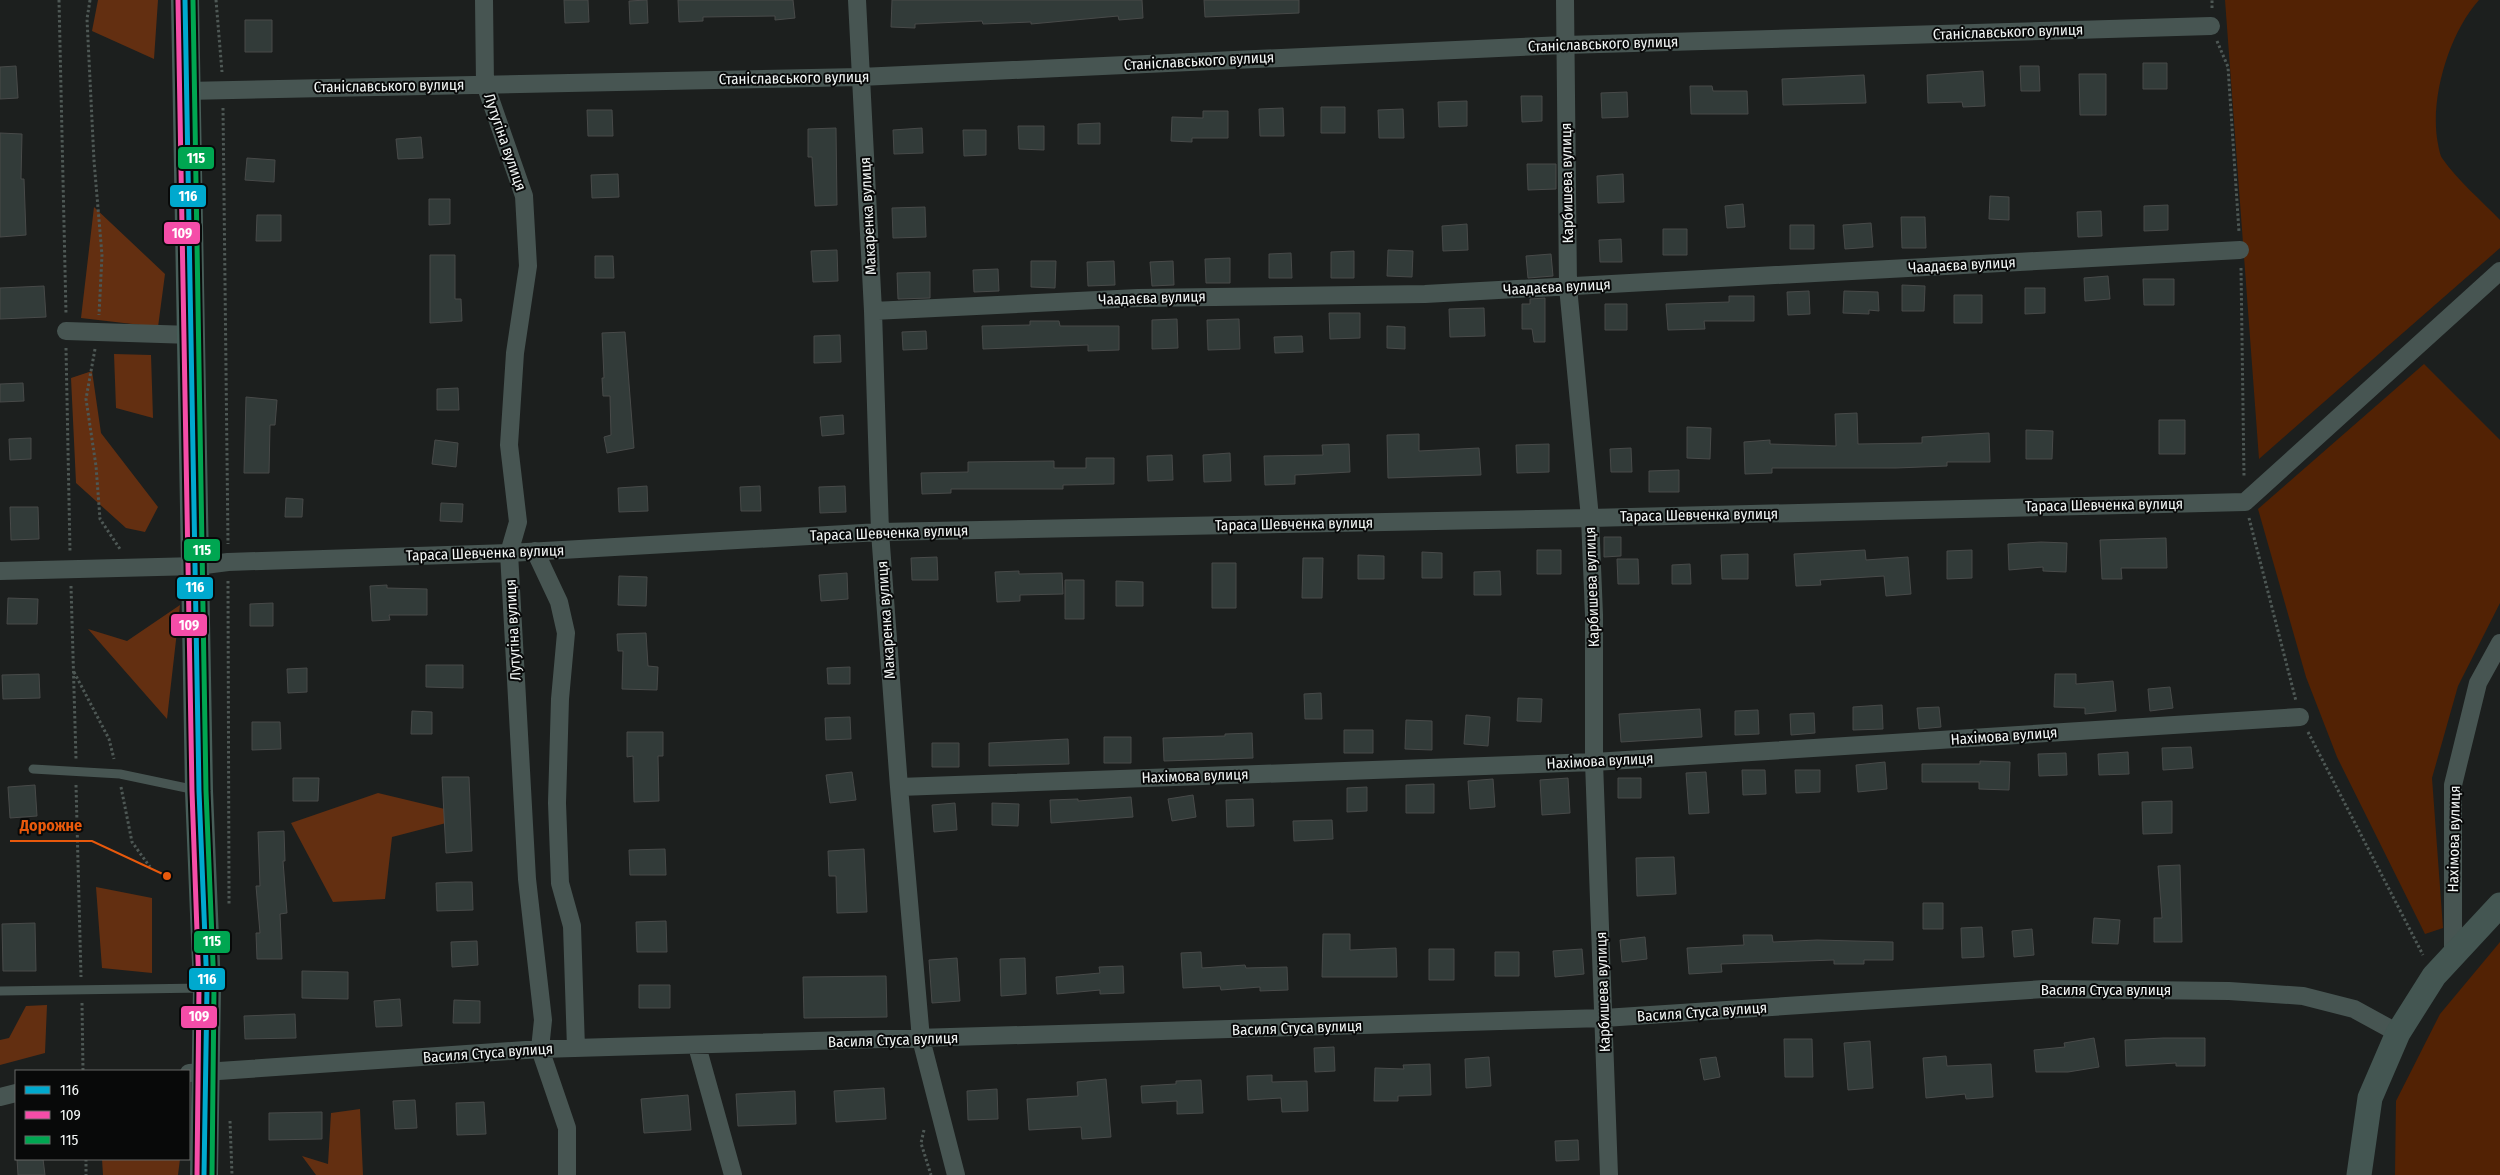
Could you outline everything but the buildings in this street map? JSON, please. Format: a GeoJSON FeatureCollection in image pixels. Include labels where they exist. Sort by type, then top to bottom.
{"type":"FeatureCollection","features":[{"type":"Feature","properties":{"kind":"main road"},"geometry":{"type":"LineString","coordinates":[[185,0],[197,566],[199,790],[207,988],[197,1072],[204,1175]]}},
{"type":"Feature","properties":{"kind":"main road"},"geometry":{"type":"LineString","coordinates":[[2359,1175],[2370,1098],[2398,1033],[2434,976],[2500,905]]}},
{"type":"Feature","properties":{"kind":"street","name":"Лутугіна вулиця"},"geometry":{"type":"LineString","coordinates":[[484,0],[485,84],[524,196],[528,266],[515,353],[509,445],[518,522],[509,553],[527,879],[543,1020],[540,1049],[567,1128],[567,1175]]}},
{"type":"Feature","properties":{"kind":"street","name":"Макаренка вулиця"},"geometry":{"type":"LineString","coordinates":[[857,0],[874,311],[880,532],[899,787],[921,1039],[956,1175]]}},
{"type":"Feature","properties":{"kind":"street","name":"Карбишева вулиця"},"geometry":{"type":"LineString","coordinates":[[1565,0],[1568,287],[1590,518],[1594,614],[1594,762],[1609,1175]]}},
{"type":"Feature","properties":{"kind":"street","name":"Станіславського вулиця"},"geometry":{"type":"LineString","coordinates":[[186,91],[860,77],[1565,45],[2211,26]]}},
{"type":"Feature","properties":{"kind":"street","name":"Чаадаєва вулиця"},"geometry":{"type":"LineString","coordinates":[[874,311],[1138,298],[1425,294],[2240,250]]}},
{"type":"Feature","properties":{"kind":"street"},"geometry":{"type":"LineString","coordinates":[[2245,502],[2500,271]]}},
{"type":"Feature","properties":{"kind":"street"},"geometry":{"type":"LineString","coordinates":[[66,330],[192,335]]}},
{"type":"Feature","properties":{"kind":"street","name":"Тараса Шевченка вулиця"},"geometry":{"type":"LineString","coordinates":[[0,571],[197,566],[228,562],[509,553],[880,532],[1590,518],[2245,502]]}},
{"type":"Feature","properties":{"kind":"street"},"geometry":{"type":"LineString","coordinates":[[534,551],[559,602],[566,633],[560,699],[557,804],[560,883],[572,926],[576,1048]]}},
{"type":"Feature","properties":{"kind":"street","name":"Нахімова вулиця"},"geometry":{"type":"LineString","coordinates":[[2454,954],[2453,785],[2478,683],[2500,643]]}},
{"type":"Feature","properties":{"kind":"street","name":"Нахімова вулиця"},"geometry":{"type":"LineString","coordinates":[[899,787],[1594,762],[2300,717]]}},
{"type":"Feature","properties":{"kind":"street","name":"Василя Стуса вулиця"},"geometry":{"type":"LineString","coordinates":[[197,1072],[540,1049],[697,1046],[1604,1018],[2044,989],[2229,991],[2304,996],[2354,1009],[2398,1033]]}},
{"type":"Feature","properties":{"kind":"street"},"geometry":{"type":"LineString","coordinates":[[697,1046],[733,1175]]}},
{"type":"Feature","properties":{"kind":"street"},"geometry":{"type":"LineString","coordinates":[[0,1097],[15,1093]]}},
{"type":"Feature","properties":{"kind":"lane"},"geometry":{"type":"LineString","coordinates":[[33,769],[120,774],[199,790]]}},
{"type":"Feature","properties":{"kind":"lane"},"geometry":{"type":"LineString","coordinates":[[0,992],[207,988]]}},
{"type":"Feature","properties":{"kind":"path"},"geometry":{"type":"LineString","coordinates":[[59,0],[83,1070]]}},
{"type":"Feature","properties":{"kind":"path"},"geometry":{"type":"LineString","coordinates":[[90,0],[87,19],[94,161],[102,255],[98,332],[86,399],[96,466],[100,519],[135,567]]}},
{"type":"Feature","properties":{"kind":"path"},"geometry":{"type":"LineString","coordinates":[[216,0],[223,90],[228,562],[229,913]]}},
{"type":"Feature","properties":{"kind":"path"},"geometry":{"type":"LineString","coordinates":[[2245,502],[2300,717],[2434,976]]}},
{"type":"Feature","properties":{"kind":"path"},"geometry":{"type":"LineString","coordinates":[[230,1118],[232,1175]]}},
{"type":"Feature","properties":{"kind":"path"},"geometry":{"type":"LineString","coordinates":[[86,1160],[86,1175]]}},
{"type":"Feature","properties":{"kind":"shaded area"},"geometry":{"type":"Polygon","coordinates":[[[98,0],[158,0],[154,59],[92,31],[98,0]]]}},
{"type":"Feature","properties":{"kind":"shaded area"},"geometry":{"type":"Polygon","coordinates":[[[2225,0],[2479,0],[2468,14],[2450,48],[2439,88],[2436,127],[2442,158],[2462,182],[2500,220],[2500,248],[2259,459],[2225,0]]]}},
{"type":"Feature","properties":{"kind":"shaded area"},"geometry":{"type":"Polygon","coordinates":[[[94,207],[165,274],[158,327],[81,318],[94,207]]]}},
{"type":"Feature","properties":{"kind":"shaded area"},"geometry":{"type":"Polygon","coordinates":[[[114,354],[151,355],[153,418],[116,408],[114,354]]]}},
{"type":"Feature","properties":{"kind":"shaded area"},"geometry":{"type":"Polygon","coordinates":[[[2424,364],[2500,440],[2500,603],[2458,686],[2432,778],[2443,928],[2425,934],[2337,757],[2306,677],[2258,509],[2424,364]]]}},
{"type":"Feature","properties":{"kind":"shaded area"},"geometry":{"type":"Polygon","coordinates":[[[92,371],[101,433],[158,507],[145,532],[126,528],[76,483],[71,378],[92,371]]]}},
{"type":"Feature","properties":{"kind":"shaded area"},"geometry":{"type":"Polygon","coordinates":[[[180,605],[167,719],[88,629],[127,641],[180,605]]]}},
{"type":"Feature","properties":{"kind":"shaded area"},"geometry":{"type":"Polygon","coordinates":[[[378,793],[453,811],[450,822],[392,837],[385,899],[333,902],[291,823],[378,793]]]}},
{"type":"Feature","properties":{"kind":"shaded area"},"geometry":{"type":"Polygon","coordinates":[[[96,887],[152,898],[152,973],[102,968],[96,887]]]}},
{"type":"Feature","properties":{"kind":"shaded area"},"geometry":{"type":"Polygon","coordinates":[[[2500,942],[2500,1175],[2395,1175],[2396,1101],[2440,1014],[2500,942]]]}},
{"type":"Feature","properties":{"kind":"shaded area"},"geometry":{"type":"Polygon","coordinates":[[[47,1005],[45,1053],[0,1065],[0,1040],[9,1038],[26,1006],[47,1005]]]}},
{"type":"Feature","properties":{"kind":"shaded area"},"geometry":{"type":"Polygon","coordinates":[[[360,1109],[363,1175],[316,1175],[302,1156],[328,1164],[331,1113],[360,1109]]]}},
{"type":"Feature","properties":{"kind":"shaded area"},"geometry":{"type":"Polygon","coordinates":[[[102,1160],[180,1160],[178,1175],[103,1175],[102,1160]]]}},
{"type":"Feature","properties":{"kind":"transit line","name":"109"},"geometry":{"type":"LineString","coordinates":[[178,0],[192,791],[199,988],[197,1175]]}},
{"type":"Feature","properties":{"kind":"transit line","name":"116"},"geometry":{"type":"LineString","coordinates":[[185,0],[199,791],[207,988],[204,1175]]}},
{"type":"Feature","properties":{"kind":"transit line","name":"115"},"geometry":{"type":"LineString","coordinates":[[193,0],[206,791],[214,988],[212,1175]]}},
{"type":"Feature","properties":{"kind":"place","name":"Дорожне"},"geometry":{"type":"Point","coordinates":[167,876]}}]}
